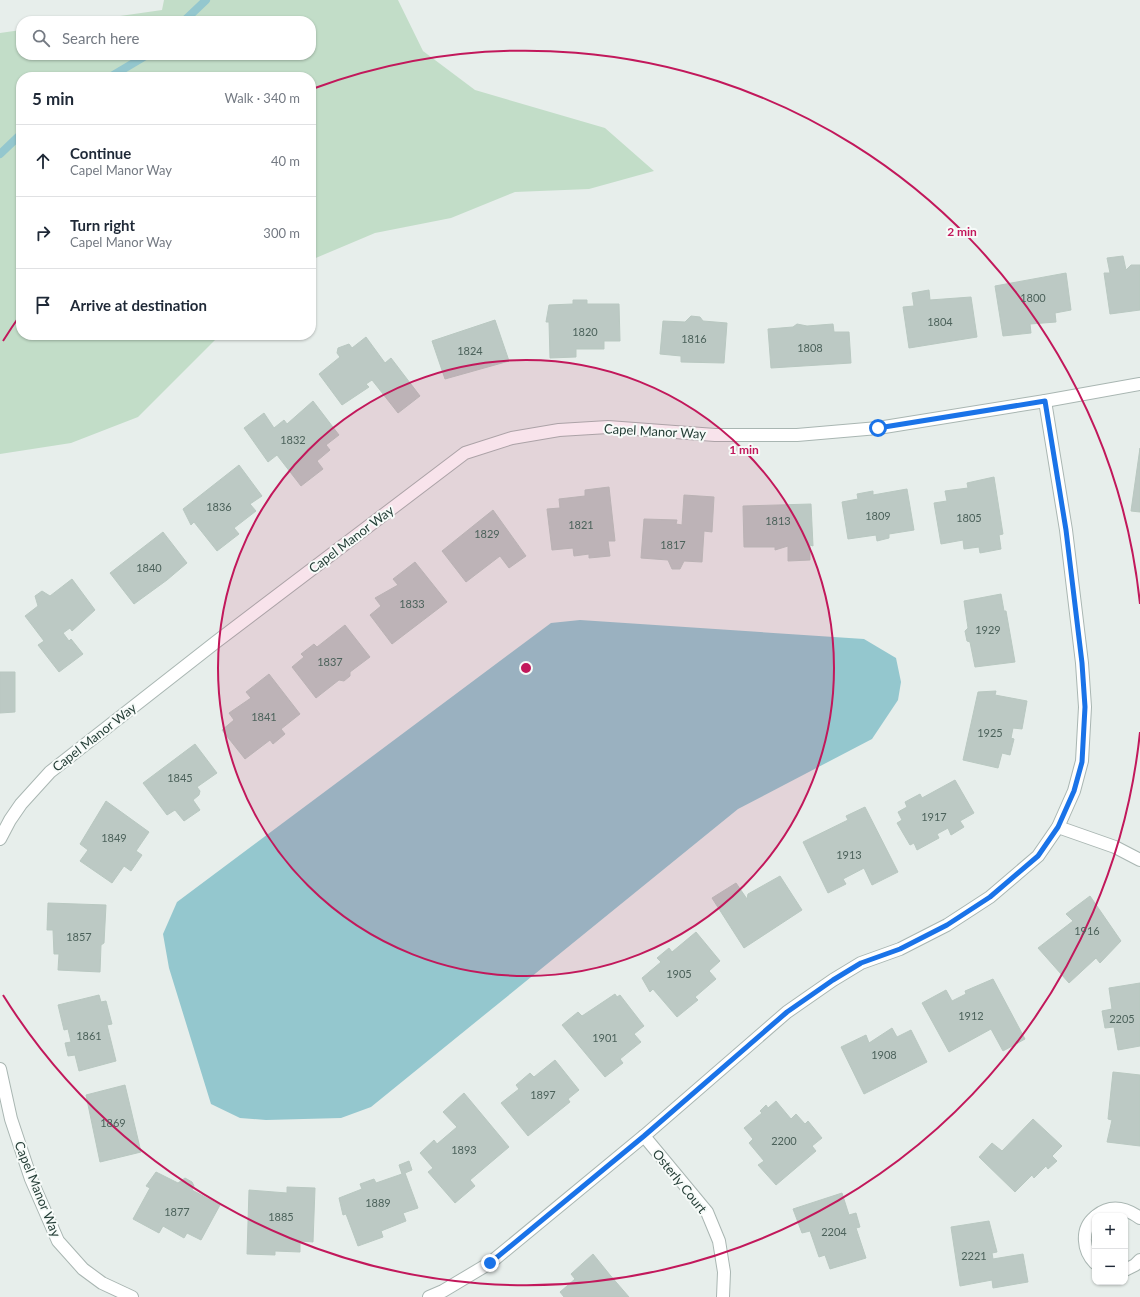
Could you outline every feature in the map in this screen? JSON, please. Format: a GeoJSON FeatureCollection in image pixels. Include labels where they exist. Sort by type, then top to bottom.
{"type":"FeatureCollection","features":[{"type":"Feature","properties":{"kind":"street","name":"Capel Manor Way"},"geometry":{"type":"LineString","coordinates":[[0,839],[5,817],[21,804],[50,772],[216,642],[465,453],[512,438],[559,430],[608,427],[715,435],[797,435],[878,428],[1140,384]]}},
{"type":"Feature","properties":{"kind":"street"},"geometry":{"type":"LineString","coordinates":[[429,1297],[443,1291],[490,1263],[644,1136],[787,1012],[833,980],[861,963],[900,949],[947,925],[990,897],[1038,856],[1058,827],[1074,791],[1082,762],[1085,707],[1082,663],[1066,530],[1045,401]]}},
{"type":"Feature","properties":{"kind":"street"},"geometry":{"type":"LineString","coordinates":[[1058,827],[1115,847],[1140,860]]}},
{"type":"Feature","properties":{"kind":"street","name":"Capel Manor Way"},"geometry":{"type":"LineString","coordinates":[[0,1069],[11,1119],[31,1179],[58,1241],[83,1269],[102,1283],[132,1297]]}},
{"type":"Feature","properties":{"kind":"street","name":"Osterly Court"},"geometry":{"type":"LineString","coordinates":[[644,1136],[707,1212],[719,1241],[724,1272],[723,1297]]}},
{"type":"Feature","properties":{"kind":"street"},"geometry":{"type":"LineString","coordinates":[[1100,1213],[1111,1208],[1122,1208],[1132,1212],[1140,1218]]}},
{"type":"Feature","properties":{"kind":"street"},"geometry":{"type":"LineString","coordinates":[[1092,1220],[1087,1228],[1084,1238],[1088,1253],[1092,1260]]}},
{"type":"Feature","properties":{"kind":"street"},"geometry":{"type":"LineString","coordinates":[[1128,1268],[1140,1260]]}},
{"type":"Feature","properties":{"kind":"green space"},"geometry":{"type":"Polygon","coordinates":[[[164,0],[398,0],[423,51],[475,90],[605,128],[654,171],[589,189],[515,192],[451,218],[375,233],[316,258],[316,72],[16,72],[16,340],[215,340],[138,417],[71,443],[0,454],[0,33],[16,31],[16,60],[316,60],[316,16],[120,16],[162,10],[164,0]]]}},
{"type":"Feature","properties":{"kind":"water"},"geometry":{"type":"Polygon","coordinates":[[[580,620],[864,639],[896,658],[901,682],[898,700],[872,739],[738,809],[371,1107],[341,1118],[266,1120],[240,1118],[211,1104],[169,968],[163,934],[177,902],[551,623],[580,620]]]}},
{"type":"Feature","properties":{"kind":"building"},"geometry":{"type":"Polygon","coordinates":[[[1123,256],[1126,270],[1131,265],[1140,265],[1140,310],[1110,314],[1104,273],[1110,273],[1107,258],[1123,256]]]}},
{"type":"Feature","properties":{"kind":"building"},"geometry":{"type":"Polygon","coordinates":[[[1066,273],[1071,310],[1055,313],[1056,322],[1030,324],[1031,333],[1003,336],[995,286],[1066,273]]]}},
{"type":"Feature","properties":{"kind":"building"},"geometry":{"type":"Polygon","coordinates":[[[929,290],[930,300],[971,297],[977,337],[909,348],[903,307],[914,306],[912,293],[929,290]]]}},
{"type":"Feature","properties":{"kind":"building"},"geometry":{"type":"Polygon","coordinates":[[[573,300],[587,300],[587,304],[619,304],[620,341],[604,341],[604,349],[576,349],[576,357],[550,358],[549,322],[546,322],[549,305],[573,304],[573,300]]]}},
{"type":"Feature","properties":{"kind":"building"},"geometry":{"type":"Polygon","coordinates":[[[691,316],[700,317],[703,321],[727,323],[724,363],[681,362],[681,356],[660,354],[663,321],[685,322],[691,316]]]}},
{"type":"Feature","properties":{"kind":"building"},"geometry":{"type":"Polygon","coordinates":[[[495,320],[509,361],[445,379],[432,341],[495,320]]]}},
{"type":"Feature","properties":{"kind":"building"},"geometry":{"type":"Polygon","coordinates":[[[797,324],[807,326],[833,324],[834,332],[849,332],[851,363],[771,368],[768,329],[793,327],[797,324]]]}},
{"type":"Feature","properties":{"kind":"building"},"geometry":{"type":"Polygon","coordinates":[[[366,337],[385,363],[391,358],[420,396],[398,413],[372,380],[366,384],[369,387],[342,405],[319,374],[340,357],[337,353],[338,348],[349,344],[352,348],[366,337]]]}},
{"type":"Feature","properties":{"kind":"building"},"geometry":{"type":"Polygon","coordinates":[[[313,401],[339,435],[326,445],[330,450],[317,461],[323,469],[301,486],[277,455],[268,462],[244,428],[264,413],[274,428],[284,420],[287,424],[313,401]]]}},
{"type":"Feature","properties":{"kind":"building"},"geometry":{"type":"Polygon","coordinates":[[[1140,448],[1140,512],[1131,511],[1140,448]]]}},
{"type":"Feature","properties":{"kind":"building"},"geometry":{"type":"Polygon","coordinates":[[[239,465],[262,496],[250,504],[256,511],[234,528],[239,534],[217,551],[194,522],[191,525],[183,509],[239,465]]]}},
{"type":"Feature","properties":{"kind":"building"},"geometry":{"type":"Polygon","coordinates":[[[994,477],[1003,534],[999,535],[1001,549],[980,553],[979,547],[964,549],[963,540],[941,544],[934,503],[947,501],[945,491],[968,488],[967,483],[994,477]]]}},
{"type":"Feature","properties":{"kind":"building"},"geometry":{"type":"Polygon","coordinates":[[[609,487],[615,541],[608,541],[610,556],[589,558],[589,554],[574,556],[573,548],[552,550],[547,509],[560,508],[559,499],[585,496],[585,490],[609,487]]]}},
{"type":"Feature","properties":{"kind":"building"},"geometry":{"type":"Polygon","coordinates":[[[907,489],[914,530],[889,534],[889,538],[877,541],[876,535],[848,539],[842,502],[858,499],[857,494],[873,491],[873,495],[907,489]]]}},
{"type":"Feature","properties":{"kind":"building"},"geometry":{"type":"Polygon","coordinates":[[[684,495],[714,497],[712,532],[704,531],[702,562],[684,561],[680,569],[672,569],[668,560],[641,558],[644,519],[677,520],[676,524],[682,525],[684,495]]]}},
{"type":"Feature","properties":{"kind":"building"},"geometry":{"type":"Polygon","coordinates":[[[811,504],[813,546],[810,545],[810,560],[788,561],[788,546],[775,550],[775,547],[744,547],[743,506],[811,504]]]}},
{"type":"Feature","properties":{"kind":"building"},"geometry":{"type":"Polygon","coordinates":[[[493,510],[526,556],[509,568],[500,556],[466,582],[442,551],[493,510]]]}},
{"type":"Feature","properties":{"kind":"building"},"geometry":{"type":"Polygon","coordinates":[[[163,532],[187,563],[167,580],[134,604],[110,573],[163,532]]]}},
{"type":"Feature","properties":{"kind":"building"},"geometry":{"type":"Polygon","coordinates":[[[415,562],[447,602],[392,644],[370,615],[381,606],[375,598],[398,585],[393,579],[415,562]]]}},
{"type":"Feature","properties":{"kind":"building"},"geometry":{"type":"Polygon","coordinates":[[[72,579],[95,610],[72,631],[70,628],[63,633],[69,641],[71,639],[83,654],[59,672],[38,645],[44,641],[25,616],[38,606],[35,596],[42,591],[50,596],[72,579]]]}},
{"type":"Feature","properties":{"kind":"building"},"geometry":{"type":"Polygon","coordinates":[[[1001,594],[1004,611],[1006,611],[1015,662],[975,667],[970,642],[967,641],[965,631],[968,628],[964,601],[1001,594]]]}},
{"type":"Feature","properties":{"kind":"building"},"geometry":{"type":"Polygon","coordinates":[[[345,625],[370,657],[350,672],[350,676],[344,681],[339,680],[316,698],[292,667],[304,657],[301,654],[314,644],[317,647],[345,625]]]}},
{"type":"Feature","properties":{"kind":"building"},"geometry":{"type":"Polygon","coordinates":[[[0,672],[15,672],[15,712],[0,713],[0,672]]]}},
{"type":"Feature","properties":{"kind":"building"},"geometry":{"type":"Polygon","coordinates":[[[269,674],[300,714],[281,729],[285,734],[273,744],[270,740],[245,759],[222,730],[234,720],[229,713],[251,698],[246,692],[269,674]]]}},
{"type":"Feature","properties":{"kind":"building"},"geometry":{"type":"Polygon","coordinates":[[[996,691],[995,695],[1027,701],[1022,729],[1013,728],[1011,738],[1014,739],[1010,755],[1002,753],[998,768],[963,760],[978,692],[996,691]]]}},
{"type":"Feature","properties":{"kind":"building"},"geometry":{"type":"Polygon","coordinates":[[[195,744],[217,773],[197,787],[200,791],[199,795],[193,800],[200,810],[184,821],[175,810],[167,815],[143,783],[195,744]]]}},
{"type":"Feature","properties":{"kind":"building"},"geometry":{"type":"Polygon","coordinates":[[[955,780],[974,813],[960,821],[964,827],[951,835],[948,828],[937,834],[939,838],[917,850],[914,843],[910,845],[897,823],[902,820],[898,812],[907,807],[905,802],[920,794],[922,798],[955,780]]]}},
{"type":"Feature","properties":{"kind":"building"},"geometry":{"type":"Polygon","coordinates":[[[106,801],[149,832],[136,851],[142,855],[131,871],[124,866],[112,883],[80,861],[88,850],[80,844],[106,801]]]}},
{"type":"Feature","properties":{"kind":"building"},"geometry":{"type":"Polygon","coordinates":[[[865,807],[898,872],[872,885],[864,868],[843,879],[846,884],[828,893],[803,842],[848,820],[846,816],[865,807]]]}},
{"type":"Feature","properties":{"kind":"building"},"geometry":{"type":"Polygon","coordinates":[[[780,876],[802,910],[744,948],[712,898],[736,883],[747,899],[748,894],[780,876]]]}},
{"type":"Feature","properties":{"kind":"building"},"geometry":{"type":"Polygon","coordinates":[[[1090,896],[1121,941],[1100,963],[1096,958],[1069,983],[1038,948],[1073,921],[1066,914],[1090,896]]]}},
{"type":"Feature","properties":{"kind":"building"},"geometry":{"type":"Polygon","coordinates":[[[48,903],[106,905],[104,943],[101,945],[100,972],[58,970],[59,954],[54,954],[53,930],[47,930],[48,903]]]}},
{"type":"Feature","properties":{"kind":"building"},"geometry":{"type":"Polygon","coordinates":[[[696,932],[720,961],[709,971],[716,979],[695,997],[698,1000],[677,1017],[653,989],[650,992],[642,978],[661,962],[657,958],[669,948],[672,952],[696,932]]]}},
{"type":"Feature","properties":{"kind":"building"},"geometry":{"type":"Polygon","coordinates":[[[993,979],[1025,1039],[1003,1051],[991,1029],[949,1052],[922,1003],[946,990],[952,1001],[966,994],[965,991],[993,979]]]}},
{"type":"Feature","properties":{"kind":"building"},"geometry":{"type":"Polygon","coordinates":[[[1140,983],[1140,1046],[1118,1050],[1114,1027],[1105,1028],[1102,1011],[1112,1009],[1109,988],[1140,983]]]}},
{"type":"Feature","properties":{"kind":"building"},"geometry":{"type":"Polygon","coordinates":[[[615,994],[617,997],[620,995],[644,1026],[634,1034],[641,1042],[620,1059],[623,1063],[605,1077],[562,1025],[578,1012],[582,1016],[615,994]]]}},
{"type":"Feature","properties":{"kind":"building"},"geometry":{"type":"Polygon","coordinates":[[[99,995],[101,1002],[106,1001],[112,1024],[107,1025],[116,1061],[79,1071],[75,1055],[68,1056],[65,1043],[71,1042],[68,1029],[64,1030],[58,1005],[99,995]]]}},
{"type":"Feature","properties":{"kind":"building"},"geometry":{"type":"Polygon","coordinates":[[[892,1028],[897,1037],[911,1030],[927,1062],[864,1094],[841,1047],[866,1035],[869,1043],[892,1028]]]}},
{"type":"Feature","properties":{"kind":"building"},"geometry":{"type":"Polygon","coordinates":[[[555,1060],[579,1090],[568,1099],[570,1102],[528,1136],[501,1103],[519,1089],[516,1085],[530,1073],[534,1077],[555,1060]]]}},
{"type":"Feature","properties":{"kind":"building"},"geometry":{"type":"Polygon","coordinates":[[[1113,1072],[1140,1075],[1140,1146],[1107,1142],[1112,1120],[1108,1119],[1113,1072]]]}},
{"type":"Feature","properties":{"kind":"building"},"geometry":{"type":"Polygon","coordinates":[[[125,1085],[141,1152],[100,1162],[86,1095],[125,1085]]]}},
{"type":"Feature","properties":{"kind":"building"},"geometry":{"type":"Polygon","coordinates":[[[464,1093],[509,1147],[470,1180],[475,1186],[455,1203],[428,1172],[433,1168],[420,1153],[434,1140],[437,1144],[457,1127],[443,1112],[464,1093]]]}},
{"type":"Feature","properties":{"kind":"building"},"geometry":{"type":"Polygon","coordinates":[[[776,1101],[791,1119],[796,1114],[805,1124],[808,1121],[822,1138],[812,1146],[816,1151],[776,1185],[758,1165],[764,1161],[749,1143],[753,1139],[744,1128],[762,1113],[760,1111],[766,1105],[768,1108],[776,1101]]]}},
{"type":"Feature","properties":{"kind":"building"},"geometry":{"type":"Polygon","coordinates":[[[1033,1119],[1062,1146],[1052,1156],[1057,1161],[1048,1169],[1046,1166],[1034,1178],[1032,1175],[1015,1192],[979,1157],[992,1143],[1002,1151],[1033,1119]]]}},
{"type":"Feature","properties":{"kind":"building"},"geometry":{"type":"Polygon","coordinates":[[[409,1161],[412,1170],[405,1173],[418,1208],[403,1213],[406,1221],[381,1231],[383,1237],[358,1246],[346,1214],[343,1215],[339,1198],[362,1189],[360,1184],[374,1179],[376,1183],[402,1174],[399,1165],[409,1161]]]}},
{"type":"Feature","properties":{"kind":"building"},"geometry":{"type":"Polygon","coordinates":[[[156,1172],[178,1183],[185,1178],[192,1182],[194,1186],[192,1190],[220,1205],[201,1240],[187,1233],[184,1238],[163,1226],[159,1233],[133,1219],[150,1188],[146,1186],[156,1172]]]}},
{"type":"Feature","properties":{"kind":"building"},"geometry":{"type":"Polygon","coordinates":[[[287,1187],[315,1188],[313,1242],[300,1241],[300,1252],[275,1251],[275,1255],[247,1254],[249,1190],[287,1193],[287,1187]]]}},
{"type":"Feature","properties":{"kind":"building"},"geometry":{"type":"Polygon","coordinates":[[[842,1193],[849,1215],[856,1213],[860,1227],[856,1228],[866,1258],[830,1269],[825,1255],[819,1257],[810,1231],[802,1233],[793,1209],[842,1193]]]}},
{"type":"Feature","properties":{"kind":"building"},"geometry":{"type":"Polygon","coordinates":[[[989,1221],[997,1252],[992,1253],[993,1259],[1023,1254],[1028,1282],[993,1288],[992,1280],[960,1286],[951,1227],[989,1221]]]}},
{"type":"Feature","properties":{"kind":"building"},"geometry":{"type":"Polygon","coordinates":[[[593,1254],[629,1297],[564,1297],[560,1292],[575,1279],[571,1274],[593,1254]]]}},
{"type":"Feature","properties":{"kind":"waterway"},"geometry":{"type":"LineString","coordinates":[[189,16],[206,0]]}},
{"type":"Feature","properties":{"kind":"waterway"},"geometry":{"type":"LineString","coordinates":[[118,72],[139,60]]}},
{"type":"Feature","properties":{"kind":"waterway"},"geometry":{"type":"LineString","coordinates":[[0,154],[16,139]]}},
{"type":"Feature","properties":{"kind":"route"},"geometry":{"type":"LineString","coordinates":[[490,1263],[644,1136],[787,1012],[833,980],[861,963],[900,949],[947,925],[990,897],[1038,856],[1058,827],[1074,791],[1082,762],[1085,707],[1082,663],[1066,530],[1045,401],[878,428]]}}]}
